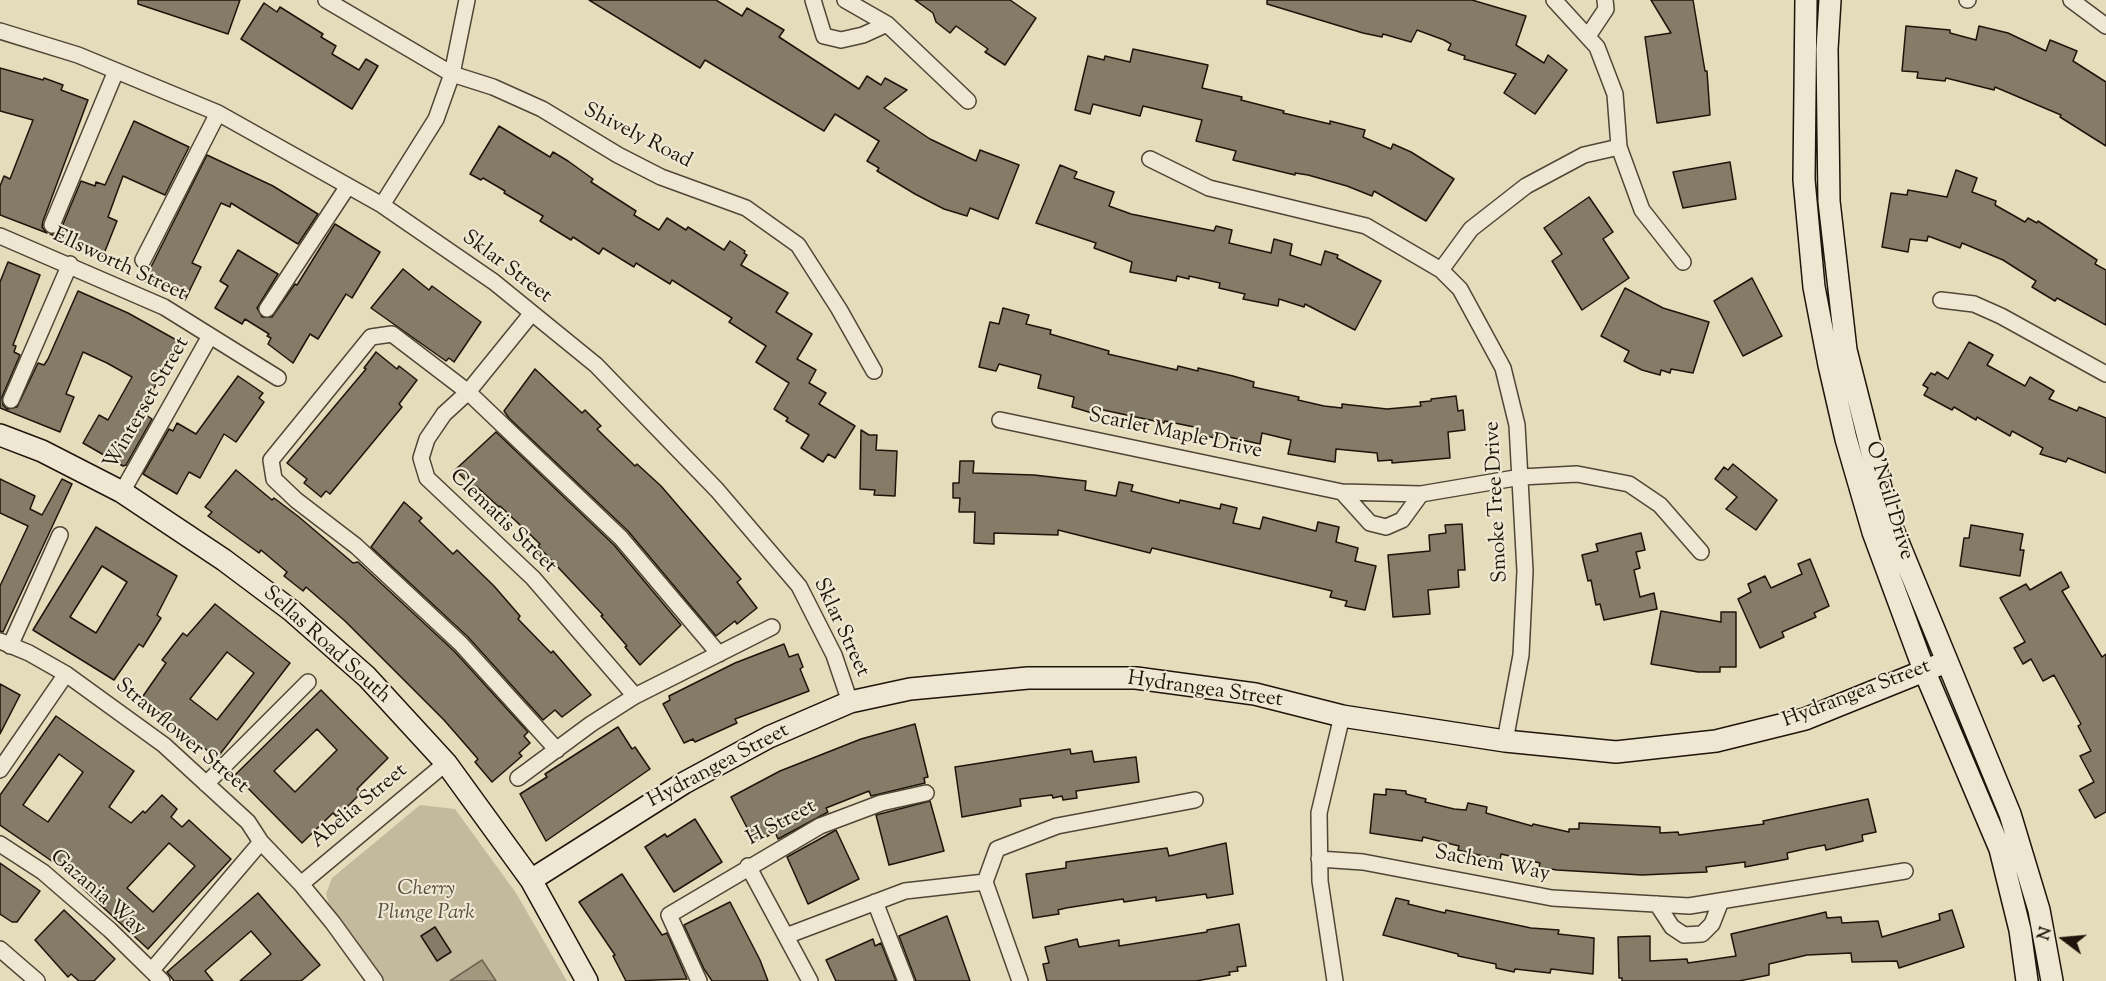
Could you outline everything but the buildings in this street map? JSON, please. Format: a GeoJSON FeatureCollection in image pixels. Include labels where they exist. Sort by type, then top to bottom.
{"type":"FeatureCollection","features":[{"type":"Feature","properties":{"kind":"street","name":"Shively Road"},"geometry":{"type":"LineString","coordinates":[[326,0],[452,74],[493,87],[542,109],[618,155],[661,177],[746,208],[798,245],[839,309],[874,371]]}},
{"type":"Feature","properties":{"kind":"street"},"geometry":{"type":"LineString","coordinates":[[382,205],[436,119],[452,74],[467,0]]}},
{"type":"Feature","properties":{"kind":"street"},"geometry":{"type":"LineString","coordinates":[[813,0],[824,36],[841,40],[863,35],[887,24]]}},
{"type":"Feature","properties":{"kind":"street"},"geometry":{"type":"LineString","coordinates":[[844,0],[887,24],[968,101]]}},
{"type":"Feature","properties":{"kind":"street"},"geometry":{"type":"LineString","coordinates":[[1554,0],[1597,47],[1615,94],[1619,147],[1642,210],[1683,262]]}},
{"type":"Feature","properties":{"kind":"street"},"geometry":{"type":"LineString","coordinates":[[1588,36],[1606,9],[1605,0]]}},
{"type":"Feature","properties":{"kind":"street","name":"O'Neill Drive"},"geometry":{"type":"LineString","coordinates":[[1806,0],[1804,180],[1814,287],[1829,365],[1873,532],[1924,670],[2000,849],[2020,930],[2027,981]]}},
{"type":"Feature","properties":{"kind":"street","name":"O'Neill Drive"},"geometry":{"type":"LineString","coordinates":[[1830,0],[1827,49],[1828,201],[1846,350],[1889,520],[2010,814],[2039,910],[2052,981]]}},
{"type":"Feature","properties":{"kind":"street"},"geometry":{"type":"LineString","coordinates":[[2071,0],[2106,26]]}},
{"type":"Feature","properties":{"kind":"street","name":"Sklar Street"},"geometry":{"type":"LineString","coordinates":[[0,31],[78,54],[218,112],[382,205],[494,282],[604,374],[717,490],[799,586],[834,655],[850,702]]}},
{"type":"Feature","properties":{"kind":"street"},"geometry":{"type":"LineString","coordinates":[[52,225],[116,71]]}},
{"type":"Feature","properties":{"kind":"street"},"geometry":{"type":"LineString","coordinates":[[143,260],[218,112]]}},
{"type":"Feature","properties":{"kind":"street"},"geometry":{"type":"LineString","coordinates":[[1441,270],[1471,229],[1526,186],[1584,155],[1619,147]]}},
{"type":"Feature","properties":{"kind":"street","name":"Smoke Tree Drive"},"geometry":{"type":"LineString","coordinates":[[1150,159],[1209,188],[1366,226],[1441,270],[1460,289],[1503,368],[1517,425],[1525,571],[1521,655],[1505,741]]}},
{"type":"Feature","properties":{"kind":"street"},"geometry":{"type":"LineString","coordinates":[[267,309],[348,186]]}},
{"type":"Feature","properties":{"kind":"street","name":"Ellsworth Street"},"geometry":{"type":"LineString","coordinates":[[0,236],[70,264],[164,307],[278,378]]}},
{"type":"Feature","properties":{"kind":"street"},"geometry":{"type":"LineString","coordinates":[[11,400],[70,264]]}},
{"type":"Feature","properties":{"kind":"street"},"geometry":{"type":"LineString","coordinates":[[1941,300],[1974,304],[2001,316],[2106,374]]}},
{"type":"Feature","properties":{"kind":"street","name":"Clematis Street"},"geometry":{"type":"LineString","coordinates":[[532,313],[468,392],[444,414],[427,439],[421,458],[427,478],[533,578],[635,696]]}},
{"type":"Feature","properties":{"kind":"street"},"geometry":{"type":"LineString","coordinates":[[557,750],[461,644],[357,546],[296,500],[274,479],[271,460],[371,337],[392,334],[468,392],[621,538],[720,654]]}},
{"type":"Feature","properties":{"kind":"street","name":"Winterset Street"},"geometry":{"type":"LineString","coordinates":[[122,492],[210,336]]}},
{"type":"Feature","properties":{"kind":"street","name":"Scarlet Maple Drive"},"geometry":{"type":"LineString","coordinates":[[1000,420],[1342,492],[1421,494],[1521,477],[1577,474],[1629,484],[1660,505],[1701,552]]}},
{"type":"Feature","properties":{"kind":"street","name":"Sellas Road South"},"geometry":{"type":"LineString","coordinates":[[0,435],[42,451],[122,492],[224,560],[292,611],[367,677],[446,763],[531,880],[587,981]]}},
{"type":"Feature","properties":{"kind":"street"},"geometry":{"type":"LineString","coordinates":[[1342,492],[1370,523],[1386,527],[1402,520],[1421,494]]}},
{"type":"Feature","properties":{"kind":"street"},"geometry":{"type":"LineString","coordinates":[[5,644],[60,535]]}},
{"type":"Feature","properties":{"kind":"street"},"geometry":{"type":"LineString","coordinates":[[518,778],[591,724],[635,696],[772,627]]}},
{"type":"Feature","properties":{"kind":"street","name":"Strawflower Street"},"geometry":{"type":"LineString","coordinates":[[5,644],[29,653],[66,674],[164,745],[248,822],[261,842],[301,884],[375,981]]}},
{"type":"Feature","properties":{"kind":"street","name":"Hydrangea Street"},"geometry":{"type":"LineString","coordinates":[[531,880],[684,783],[769,737],[850,702],[910,689],[1028,678],[1136,678],[1254,694],[1342,717],[1505,741],[1616,752],[1716,741],[1805,719],[1946,662]]}},
{"type":"Feature","properties":{"kind":"street"},"geometry":{"type":"LineString","coordinates":[[0,770],[66,674]]}},
{"type":"Feature","properties":{"kind":"street"},"geometry":{"type":"LineString","coordinates":[[206,784],[308,682]]}},
{"type":"Feature","properties":{"kind":"street"},"geometry":{"type":"LineString","coordinates":[[1335,981],[1321,893],[1319,813],[1342,717]]}},
{"type":"Feature","properties":{"kind":"street","name":"Abelia Street"},"geometry":{"type":"LineString","coordinates":[[301,884],[446,763]]}},
{"type":"Feature","properties":{"kind":"street","name":"H Street"},"geometry":{"type":"LineString","coordinates":[[699,981],[669,915],[748,866],[820,826],[880,803],[926,793]]}},
{"type":"Feature","properties":{"kind":"street"},"geometry":{"type":"LineString","coordinates":[[1020,981],[985,882],[997,849],[1057,826],[1195,800]]}},
{"type":"Feature","properties":{"kind":"street"},"geometry":{"type":"LineString","coordinates":[[157,976],[261,842]]}},
{"type":"Feature","properties":{"kind":"street","name":"Gazania Way"},"geometry":{"type":"LineString","coordinates":[[0,844],[43,872],[157,976]]}},
{"type":"Feature","properties":{"kind":"street","name":"Sachem Way"},"geometry":{"type":"LineString","coordinates":[[1319,859],[1363,862],[1552,898],[1689,906],[1905,871]]}},
{"type":"Feature","properties":{"kind":"street"},"geometry":{"type":"LineString","coordinates":[[748,866],[810,981]]}},
{"type":"Feature","properties":{"kind":"street"},"geometry":{"type":"LineString","coordinates":[[786,936],[904,891],[985,882]]}},
{"type":"Feature","properties":{"kind":"street"},"geometry":{"type":"LineString","coordinates":[[1657,904],[1672,927],[1684,935],[1702,934],[1712,924],[1721,901]]}},
{"type":"Feature","properties":{"kind":"street"},"geometry":{"type":"LineString","coordinates":[[875,902],[906,981]]}},
{"type":"Feature","properties":{"kind":"street"},"geometry":{"type":"LineString","coordinates":[[0,949],[36,981]]}},
{"type":"Feature","properties":{"kind":"green space","name":"Cherry Plunge Park"},"geometry":{"type":"Polygon","coordinates":[[[420,805],[455,809],[516,893],[567,981],[384,981],[341,919],[330,909],[326,894],[332,878],[420,805]]]}},
{"type":"Feature","properties":{"kind":"shaded area"},"geometry":{"type":"Polygon","coordinates":[[[482,960],[496,981],[450,981],[482,960]]]}}]}
